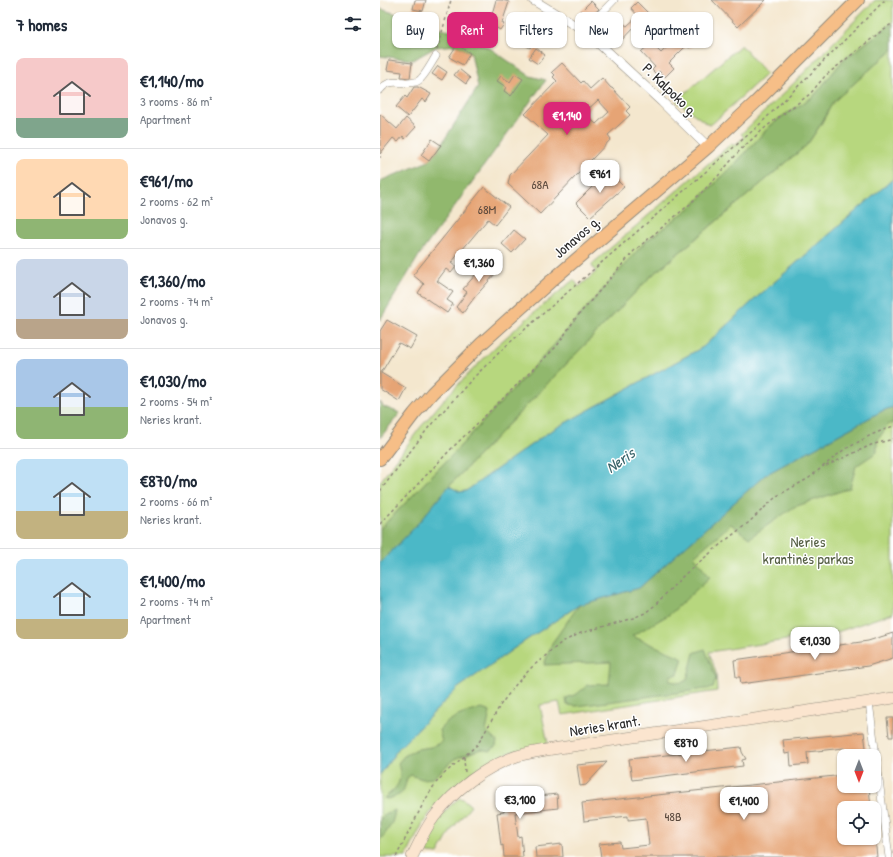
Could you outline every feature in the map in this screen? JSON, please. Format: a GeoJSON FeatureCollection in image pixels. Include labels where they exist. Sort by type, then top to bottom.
{"type":"FeatureCollection","features":[{"type":"Feature","properties":{"kind":"main road","name":"Jonavos g."},"geometry":{"type":"LineString","coordinates":[[380,459],[432,393],[481,344],[546,286],[708,147],[762,97],[858,0]]}},
{"type":"Feature","properties":{"kind":"main road","name":"Neries krant."},"geometry":{"type":"LineString","coordinates":[[412,857],[423,834],[452,796],[469,782],[492,767],[519,756],[566,747],[893,698]]}},
{"type":"Feature","properties":{"kind":"street","name":"P. Kalpoko g."},"geometry":{"type":"LineString","coordinates":[[533,0],[575,26]]}},
{"type":"Feature","properties":{"kind":"street"},"geometry":{"type":"LineString","coordinates":[[602,12],[614,0]]}},
{"type":"Feature","properties":{"kind":"street","name":"P. Kalpoko g."},"geometry":{"type":"LineString","coordinates":[[603,48],[708,147]]}},
{"type":"Feature","properties":{"kind":"street"},"geometry":{"type":"LineString","coordinates":[[380,90],[385,85],[390,83],[415,82],[420,80],[436,56]]}},
{"type":"Feature","properties":{"kind":"street"},"geometry":{"type":"LineString","coordinates":[[869,702],[889,857]]}},
{"type":"Feature","properties":{"kind":"path"},"geometry":{"type":"LineString","coordinates":[[436,56],[451,0]]}},
{"type":"Feature","properties":{"kind":"path"},"geometry":{"type":"LineString","coordinates":[[380,491],[429,427],[474,377],[507,345],[757,127],[885,0]]}},
{"type":"Feature","properties":{"kind":"path"},"geometry":{"type":"LineString","coordinates":[[380,524],[452,448],[557,346],[575,319],[634,251],[690,204],[718,176],[741,149],[767,126],[810,94],[825,76],[893,23]]}},
{"type":"Feature","properties":{"kind":"path"},"geometry":{"type":"LineString","coordinates":[[396,857],[435,784],[478,744],[501,704],[517,683],[532,667],[562,642],[581,633],[645,613],[654,606],[685,574],[748,523],[777,496],[809,478],[842,451],[871,434],[893,426]]}},
{"type":"Feature","properties":{"kind":"path"},"geometry":{"type":"LineString","coordinates":[[822,467],[871,445],[893,439]]}},
{"type":"Feature","properties":{"kind":"path"},"geometry":{"type":"LineString","coordinates":[[464,756],[465,777]]}},
{"type":"Feature","properties":{"kind":"green space"},"geometry":{"type":"Polygon","coordinates":[[[875,0],[893,0],[893,23],[844,59],[814,96],[769,127],[734,165],[691,207],[644,243],[554,345],[453,454],[380,529],[380,482],[419,429],[446,397],[494,348],[530,316],[574,280],[579,287],[596,272],[592,264],[732,143],[734,146],[744,137],[741,134],[788,89],[875,0]]]}},
{"type":"Feature","properties":{"kind":"green space"},"geometry":{"type":"Polygon","coordinates":[[[381,9],[392,13],[392,48],[434,48],[413,60],[380,56],[381,9]]]}},
{"type":"Feature","properties":{"kind":"green space"},"geometry":{"type":"Polygon","coordinates":[[[893,23],[893,49],[833,102],[807,145],[649,278],[449,486],[415,527],[380,563],[380,529],[453,454],[554,345],[644,243],[691,207],[734,165],[769,127],[814,96],[844,59],[893,23]]]}},
{"type":"Feature","properties":{"kind":"green space"},"geometry":{"type":"Polygon","coordinates":[[[439,28],[447,30],[447,46],[439,47],[439,28]]]}},
{"type":"Feature","properties":{"kind":"green space"},"geometry":{"type":"Polygon","coordinates":[[[741,45],[766,74],[709,125],[676,101],[741,45]]]}},
{"type":"Feature","properties":{"kind":"green space"},"geometry":{"type":"Polygon","coordinates":[[[462,48],[489,48],[530,76],[546,80],[420,254],[380,320],[380,181],[429,161],[441,145],[478,87],[471,53],[462,48]]]}},
{"type":"Feature","properties":{"kind":"green space"},"geometry":{"type":"Polygon","coordinates":[[[893,49],[893,179],[755,299],[703,347],[549,432],[466,491],[460,492],[449,486],[649,278],[807,145],[833,102],[893,49]]]}},
{"type":"Feature","properties":{"kind":"green space"},"geometry":{"type":"Polygon","coordinates":[[[380,402],[384,407],[400,413],[380,438],[380,402]]]}},
{"type":"Feature","properties":{"kind":"green space","name":"Neries krantinės parkas"},"geometry":{"type":"Polygon","coordinates":[[[893,407],[893,613],[837,632],[709,652],[716,673],[717,691],[562,715],[559,702],[540,705],[548,744],[511,752],[470,774],[435,806],[423,823],[406,857],[380,857],[380,775],[398,749],[458,688],[579,605],[893,407]]]}},
{"type":"Feature","properties":{"kind":"green space"},"geometry":{"type":"Polygon","coordinates":[[[893,407],[893,423],[889,424],[877,441],[877,452],[856,466],[850,488],[794,507],[749,538],[731,524],[694,556],[710,577],[670,614],[632,636],[683,658],[678,674],[670,676],[670,681],[681,683],[687,680],[694,653],[705,649],[716,678],[713,688],[577,706],[567,705],[566,698],[577,694],[588,685],[609,684],[611,662],[544,665],[552,643],[579,605],[639,588],[765,475],[882,411],[893,407]]]}},
{"type":"Feature","properties":{"kind":"green space"},"geometry":{"type":"Polygon","coordinates":[[[482,709],[490,712],[486,731],[497,741],[496,746],[490,751],[481,749],[454,759],[433,778],[422,779],[411,775],[407,778],[402,793],[387,799],[384,798],[393,791],[398,784],[400,775],[398,763],[404,756],[417,749],[431,747],[442,742],[439,730],[443,725],[453,718],[482,709]]]}},
{"type":"Feature","properties":{"kind":"green space"},"geometry":{"type":"Polygon","coordinates":[[[460,798],[471,806],[452,829],[438,854],[425,851],[425,845],[437,822],[449,807],[460,798]]]}},
{"type":"Feature","properties":{"kind":"green space"},"geometry":{"type":"Polygon","coordinates":[[[395,810],[390,826],[380,840],[380,820],[385,814],[395,810]]]}},
{"type":"Feature","properties":{"kind":"water","name":"Neris"},"geometry":{"type":"Polygon","coordinates":[[[893,179],[893,407],[882,411],[765,475],[639,588],[579,605],[458,688],[398,749],[380,775],[380,563],[415,527],[449,486],[460,492],[466,491],[549,432],[703,347],[755,299],[893,179]]]}},
{"type":"Feature","properties":{"kind":"building"},"geometry":{"type":"Polygon","coordinates":[[[415,0],[426,0],[423,11],[413,9],[415,0]]]}},
{"type":"Feature","properties":{"kind":"building"},"geometry":{"type":"Polygon","coordinates":[[[496,0],[509,2],[502,23],[504,24],[500,30],[498,29],[498,12],[493,12],[496,0]]]}},
{"type":"Feature","properties":{"kind":"building"},"geometry":{"type":"Polygon","coordinates":[[[712,0],[766,0],[738,27],[712,0]]]}},
{"type":"Feature","properties":{"kind":"building"},"geometry":{"type":"Polygon","coordinates":[[[591,1],[599,9],[596,12],[580,12],[591,1]]]}},
{"type":"Feature","properties":{"kind":"building"},"geometry":{"type":"Polygon","coordinates":[[[637,2],[647,12],[634,12],[631,8],[637,2]]]}},
{"type":"Feature","properties":{"kind":"building"},"geometry":{"type":"Polygon","coordinates":[[[631,22],[631,30],[623,39],[623,25],[624,24],[627,26],[631,22]]]}},
{"type":"Feature","properties":{"kind":"building"},"geometry":{"type":"Polygon","coordinates":[[[455,48],[462,48],[470,53],[463,65],[449,57],[455,48]]]}},
{"type":"Feature","properties":{"kind":"building"},"geometry":{"type":"Polygon","coordinates":[[[536,48],[545,55],[538,64],[529,58],[536,48]]]}},
{"type":"Feature","properties":{"kind":"building"},"geometry":{"type":"Polygon","coordinates":[[[645,48],[656,48],[661,53],[666,48],[684,48],[669,63],[674,68],[665,77],[659,71],[656,74],[652,70],[655,67],[641,52],[645,48]]]}},
{"type":"Feature","properties":{"kind":"building"},"geometry":{"type":"Polygon","coordinates":[[[389,60],[412,63],[410,78],[401,77],[402,72],[387,70],[389,60]]]}},
{"type":"Feature","properties":{"kind":"building"},"geometry":{"type":"Polygon","coordinates":[[[562,63],[581,83],[583,81],[590,89],[602,78],[630,107],[626,111],[630,115],[608,135],[611,139],[540,214],[508,184],[510,175],[548,135],[525,114],[557,81],[553,77],[555,75],[552,72],[562,63]],[[598,100],[584,113],[596,124],[609,112],[598,100]]]}},
{"type":"Feature","properties":{"kind":"building"},"geometry":{"type":"Polygon","coordinates":[[[438,66],[447,72],[442,80],[432,74],[438,66]]]}},
{"type":"Feature","properties":{"kind":"building"},"geometry":{"type":"Polygon","coordinates":[[[459,69],[470,78],[466,84],[454,75],[459,69]]]}},
{"type":"Feature","properties":{"kind":"building"},"geometry":{"type":"Polygon","coordinates":[[[515,74],[523,79],[511,96],[504,91],[506,87],[497,81],[501,76],[510,82],[515,74]]]}},
{"type":"Feature","properties":{"kind":"building"},"geometry":{"type":"Polygon","coordinates":[[[414,87],[418,87],[431,94],[426,102],[422,99],[408,117],[396,107],[405,96],[407,98],[414,87]]]}},
{"type":"Feature","properties":{"kind":"building"},"geometry":{"type":"Polygon","coordinates":[[[380,114],[397,129],[406,118],[416,127],[405,139],[403,136],[398,142],[393,138],[380,154],[380,114]]]}},
{"type":"Feature","properties":{"kind":"building"},"geometry":{"type":"Polygon","coordinates":[[[432,139],[441,145],[429,161],[421,155],[432,139]]]}},
{"type":"Feature","properties":{"kind":"building"},"geometry":{"type":"Polygon","coordinates":[[[608,171],[624,187],[590,217],[576,203],[608,171]]]}},
{"type":"Feature","properties":{"kind":"building"},"geometry":{"type":"Polygon","coordinates":[[[484,187],[509,207],[495,225],[488,219],[451,263],[456,267],[451,273],[446,269],[437,281],[453,292],[447,300],[453,304],[447,313],[418,293],[424,284],[413,275],[484,187]]]}},
{"type":"Feature","properties":{"kind":"building"},"geometry":{"type":"Polygon","coordinates":[[[514,230],[525,239],[512,253],[502,244],[514,230]]]}},
{"type":"Feature","properties":{"kind":"building"},"geometry":{"type":"Polygon","coordinates":[[[492,256],[502,266],[463,313],[456,307],[467,292],[463,289],[492,256]]]}},
{"type":"Feature","properties":{"kind":"building"},"geometry":{"type":"Polygon","coordinates":[[[387,320],[417,337],[410,349],[399,343],[381,373],[406,388],[399,401],[380,389],[380,331],[387,320]]]}},
{"type":"Feature","properties":{"kind":"building"},"geometry":{"type":"Polygon","coordinates":[[[893,633],[893,658],[868,666],[741,684],[740,677],[736,677],[734,660],[868,641],[893,633]]]}},
{"type":"Feature","properties":{"kind":"building"},"geometry":{"type":"Polygon","coordinates":[[[887,718],[893,718],[893,737],[889,737],[887,718]]]}},
{"type":"Feature","properties":{"kind":"building"},"geometry":{"type":"Polygon","coordinates":[[[864,732],[866,749],[844,748],[807,752],[808,764],[791,766],[790,753],[785,754],[783,740],[864,732]]]}},
{"type":"Feature","properties":{"kind":"building"},"geometry":{"type":"Polygon","coordinates":[[[741,747],[746,759],[742,760],[743,766],[632,780],[629,759],[741,747]]]}},
{"type":"Feature","properties":{"kind":"building"},"geometry":{"type":"Polygon","coordinates":[[[607,762],[586,785],[580,786],[577,765],[607,762]]]}},
{"type":"Feature","properties":{"kind":"building"},"geometry":{"type":"Polygon","coordinates":[[[837,776],[837,793],[870,793],[870,801],[837,801],[837,845],[876,845],[877,857],[601,857],[599,844],[620,842],[621,848],[649,845],[646,818],[628,820],[628,816],[584,821],[582,803],[837,776]]]}},
{"type":"Feature","properties":{"kind":"building"},"geometry":{"type":"Polygon","coordinates":[[[557,794],[558,808],[515,813],[518,837],[521,836],[523,857],[504,857],[503,845],[501,846],[497,813],[504,812],[503,800],[557,794]]]}},
{"type":"Feature","properties":{"kind":"building"},"geometry":{"type":"Polygon","coordinates":[[[562,844],[563,857],[536,857],[535,847],[562,844]]]}}]}
